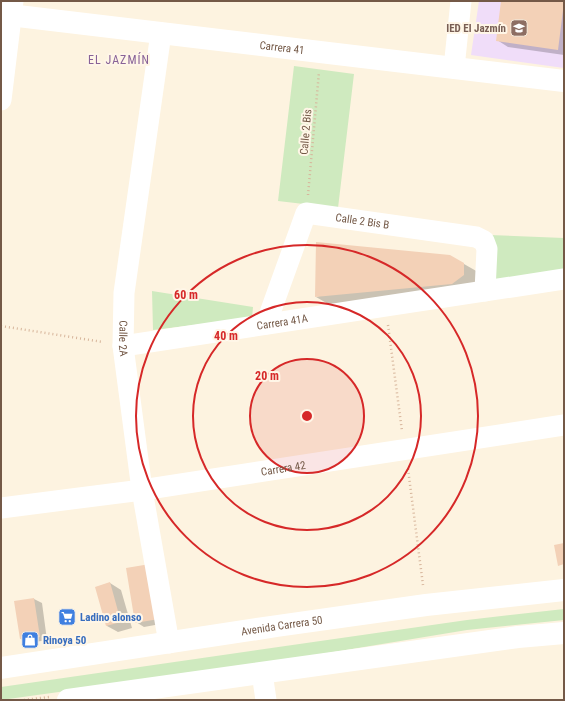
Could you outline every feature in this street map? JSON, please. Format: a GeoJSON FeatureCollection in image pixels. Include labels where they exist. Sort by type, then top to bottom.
{"type":"FeatureCollection","features":[{"type":"Feature","properties":{"kind":"main road","name":"Carrera 41"},"geometry":{"type":"LineString","coordinates":[[9,10],[161,33],[564,81]]}},
{"type":"Feature","properties":{"kind":"main road","name":"Avenida Carrera 50"},"geometry":{"type":"LineString","coordinates":[[1,668],[277,626],[426,606],[564,590]]}},
{"type":"Feature","properties":{"kind":"main road"},"geometry":{"type":"LineString","coordinates":[[68,700],[518,637],[564,633]]}},
{"type":"Feature","properties":{"kind":"street"},"geometry":{"type":"LineString","coordinates":[[454,68],[461,1]]}},
{"type":"Feature","properties":{"kind":"street"},"geometry":{"type":"LineString","coordinates":[[1,100],[9,10]]}},
{"type":"Feature","properties":{"kind":"street","name":"Calle 2A"},"geometry":{"type":"LineString","coordinates":[[161,33],[124,293],[123,346],[142,490],[169,643]]}},
{"type":"Feature","properties":{"kind":"street"},"geometry":{"type":"LineString","coordinates":[[266,324],[306,213]]}},
{"type":"Feature","properties":{"kind":"street","name":"Calle 2 Bis B"},"geometry":{"type":"LineString","coordinates":[[306,213],[476,236],[484,241],[487,249],[485,291]]}},
{"type":"Feature","properties":{"kind":"street","name":"Carrera 41A"},"geometry":{"type":"LineString","coordinates":[[123,346],[564,279]]}},
{"type":"Feature","properties":{"kind":"street","name":"Carrera 42"},"geometry":{"type":"LineString","coordinates":[[1,508],[142,490],[564,425]]}},
{"type":"Feature","properties":{"kind":"street"},"geometry":{"type":"LineString","coordinates":[[262,673],[266,700]]}},
{"type":"Feature","properties":{"kind":"path","name":"Calle 2 Bis"},"geometry":{"type":"LineString","coordinates":[[306,213],[321,52]]}},
{"type":"Feature","properties":{"kind":"path"},"geometry":{"type":"LineString","coordinates":[[1,326],[123,346]]}},
{"type":"Feature","properties":{"kind":"shaded area","name":"IED El Jazmín"},"geometry":{"type":"Polygon","coordinates":[[[479,1],[564,1],[564,68],[471,55],[479,1]]]}},
{"type":"Feature","properties":{"kind":"green space"},"geometry":{"type":"Polygon","coordinates":[[[294,66],[354,74],[338,208],[278,201],[294,66]]]}},
{"type":"Feature","properties":{"kind":"green space"},"geometry":{"type":"Polygon","coordinates":[[[489,235],[564,238],[564,273],[493,284],[489,235]]]}},
{"type":"Feature","properties":{"kind":"green space"},"geometry":{"type":"Polygon","coordinates":[[[152,291],[253,307],[252,318],[153,330],[152,291]]]}},
{"type":"Feature","properties":{"kind":"green space"},"geometry":{"type":"Polygon","coordinates":[[[564,609],[564,620],[467,630],[261,664],[1,700],[1,687],[467,620],[564,609]]]}},
{"type":"Feature","properties":{"kind":"building"},"geometry":{"type":"Polygon","coordinates":[[[501,1],[564,2],[558,50],[496,41],[501,1]]]}},
{"type":"Feature","properties":{"kind":"building"},"geometry":{"type":"Polygon","coordinates":[[[316,242],[450,255],[464,263],[464,275],[452,284],[315,297],[316,242]]]}},
{"type":"Feature","properties":{"kind":"building"},"geometry":{"type":"Polygon","coordinates":[[[564,543],[564,564],[558,566],[554,545],[564,543]]]}},
{"type":"Feature","properties":{"kind":"building"},"geometry":{"type":"Polygon","coordinates":[[[150,564],[159,619],[135,623],[126,568],[150,564]]]}},
{"type":"Feature","properties":{"kind":"building"},"geometry":{"type":"Polygon","coordinates":[[[110,582],[121,622],[106,626],[95,587],[110,582]]]}},
{"type":"Feature","properties":{"kind":"building"},"geometry":{"type":"Polygon","coordinates":[[[34,598],[40,637],[20,639],[14,601],[34,598]]]}},
{"type":"Feature","properties":{"kind":"place","name":"IED El Jazmín"},"geometry":{"type":"Point","coordinates":[519,28]}},
{"type":"Feature","properties":{"kind":"place","name":"Ladino alonso"},"geometry":{"type":"Point","coordinates":[67,617]}},
{"type":"Feature","properties":{"kind":"place","name":"Rinoya 50"},"geometry":{"type":"Point","coordinates":[30,640]}},
{"type":"Feature","properties":{"kind":"district","name":"EL JAZMÍN"},"geometry":{"type":"Point","coordinates":[119,60]}}]}
